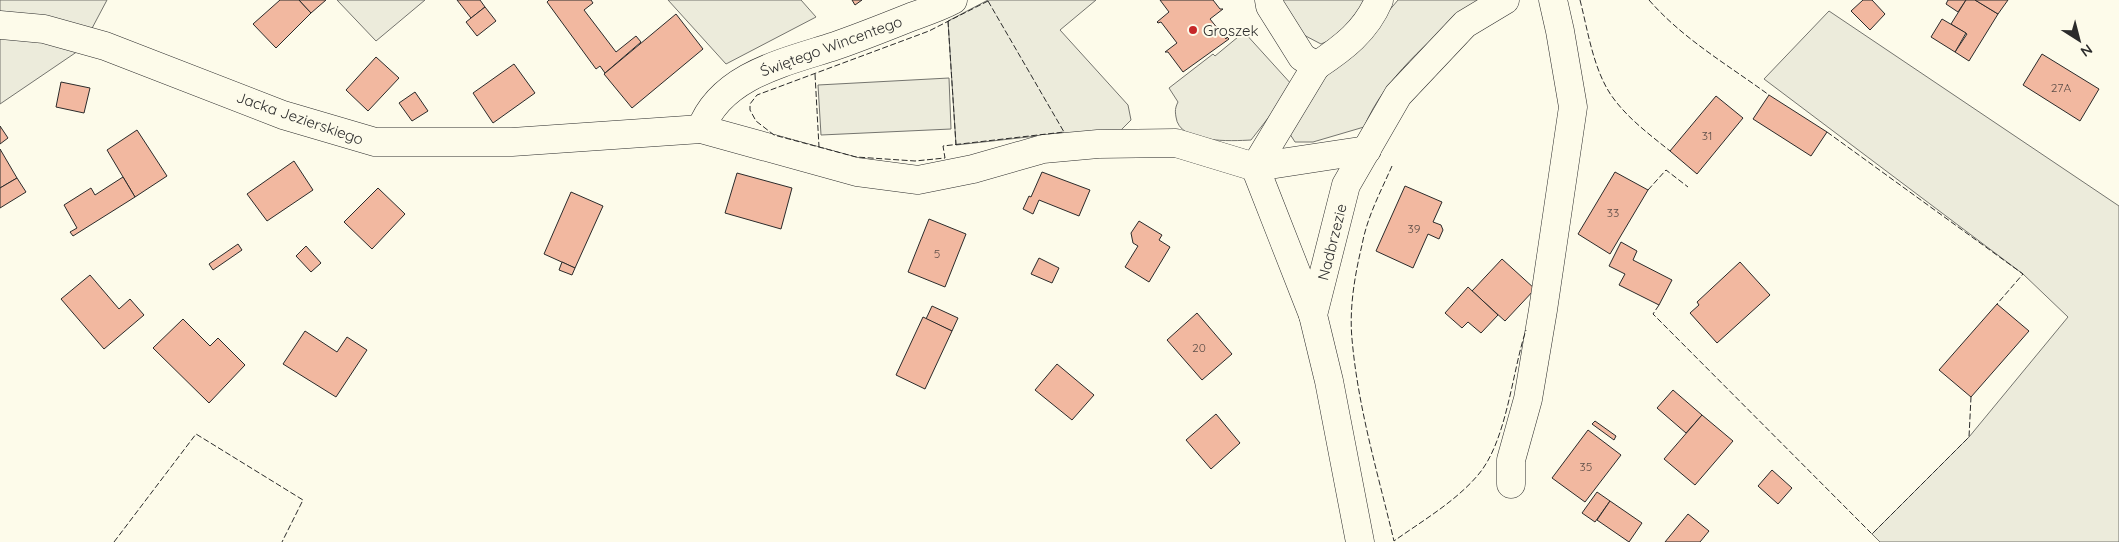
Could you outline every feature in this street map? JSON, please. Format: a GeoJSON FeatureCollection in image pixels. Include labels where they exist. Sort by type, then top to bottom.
{"type":"FeatureCollection","features":[{"type":"Feature","properties":{"kind":"street","name":"Świętego Wincentego"},"geometry":{"type":"LineString","coordinates":[[700,129],[706,113],[717,101],[761,70],[845,42],[953,0]]}},
{"type":"Feature","properties":{"kind":"street"},"geometry":{"type":"LineString","coordinates":[[1269,0],[1275,14],[1302,57],[1316,66]]}},
{"type":"Feature","properties":{"kind":"street"},"geometry":{"type":"LineString","coordinates":[[1255,166],[1316,66],[1356,36],[1366,24],[1379,0]]}},
{"type":"Feature","properties":{"kind":"street","name":"Nadbrzezie"},"geometry":{"type":"LineString","coordinates":[[1360,542],[1329,382],[1313,315],[1346,185],[1398,95],[1465,24],[1505,0]]}},
{"type":"Feature","properties":{"kind":"street"},"geometry":{"type":"LineString","coordinates":[[1511,484],[1511,460],[1528,399],[1573,107],[1553,0]]}},
{"type":"Feature","properties":{"kind":"street","name":"Jacka Jezierskiego"},"geometry":{"type":"LineString","coordinates":[[0,25],[44,29],[105,46],[283,115],[375,142],[512,142],[700,129],[857,172],[918,180],[973,169],[1043,149],[1098,144],[1176,143],[1255,166]]}},
{"type":"Feature","properties":{"kind":"street"},"geometry":{"type":"LineString","coordinates":[[1255,166],[1367,150]]}},
{"type":"Feature","properties":{"kind":"street"},"geometry":{"type":"LineString","coordinates":[[1255,166],[1313,315]]}},
{"type":"Feature","properties":{"kind":"shaded area"},"geometry":{"type":"Polygon","coordinates":[[[0,0],[107,0],[81,49],[0,104],[0,0]]]}},
{"type":"Feature","properties":{"kind":"shaded area"},"geometry":{"type":"Polygon","coordinates":[[[337,0],[425,0],[376,41],[337,0]]]}},
{"type":"Feature","properties":{"kind":"shaded area"},"geometry":{"type":"Polygon","coordinates":[[[668,0],[801,0],[816,17],[726,64],[668,0]]]}},
{"type":"Feature","properties":{"kind":"shaded area"},"geometry":{"type":"Polygon","coordinates":[[[988,0],[1096,0],[1060,30],[1128,105],[1131,120],[1118,133],[1068,141],[1064,133],[956,145],[948,21],[988,0]]]}},
{"type":"Feature","properties":{"kind":"shaded area"},"geometry":{"type":"Polygon","coordinates":[[[1282,0],[1368,0],[1337,37],[1321,44],[1300,33],[1282,0]]]}},
{"type":"Feature","properties":{"kind":"shaded area"},"geometry":{"type":"Polygon","coordinates":[[[1398,0],[1480,0],[1468,7],[1409,61],[1384,92],[1364,127],[1313,142],[1295,142],[1288,131],[1316,86],[1365,39],[1398,0]]]}},
{"type":"Feature","properties":{"kind":"shaded area"},"geometry":{"type":"Polygon","coordinates":[[[1829,11],[2119,206],[2119,542],[1880,542],[1872,534],[1969,437],[2068,317],[2023,274],[1764,79],[1829,11]]]}},
{"type":"Feature","properties":{"kind":"shaded area"},"geometry":{"type":"Polygon","coordinates":[[[1244,32],[1293,86],[1251,140],[1208,139],[1186,132],[1179,126],[1175,113],[1178,102],[1169,88],[1213,54],[1215,56],[1244,32]]]}},
{"type":"Feature","properties":{"kind":"shaded area"},"geometry":{"type":"Polygon","coordinates":[[[949,78],[951,129],[821,135],[818,85],[949,78]]]}},
{"type":"Feature","properties":{"kind":"building"},"geometry":{"type":"Polygon","coordinates":[[[280,0],[299,0],[311,13],[276,48],[253,24],[280,0]]]}},
{"type":"Feature","properties":{"kind":"building"},"geometry":{"type":"Polygon","coordinates":[[[299,0],[326,0],[311,13],[299,0]]]}},
{"type":"Feature","properties":{"kind":"building"},"geometry":{"type":"Polygon","coordinates":[[[457,0],[480,0],[485,7],[471,18],[457,0]]]}},
{"type":"Feature","properties":{"kind":"building"},"geometry":{"type":"Polygon","coordinates":[[[549,0],[591,0],[593,3],[584,10],[616,52],[636,36],[641,42],[605,73],[600,66],[596,69],[547,2],[549,0]]]}},
{"type":"Feature","properties":{"kind":"building"},"geometry":{"type":"Polygon","coordinates":[[[852,0],[862,0],[855,5],[852,0]]]}},
{"type":"Feature","properties":{"kind":"building","name":"Groszek"},"geometry":{"type":"Polygon","coordinates":[[[1160,0],[1213,0],[1220,9],[1223,9],[1210,19],[1226,39],[1227,37],[1229,39],[1183,72],[1168,52],[1165,52],[1177,43],[1161,22],[1157,22],[1169,12],[1160,0]]]}},
{"type":"Feature","properties":{"kind":"building"},"geometry":{"type":"Polygon","coordinates":[[[1863,0],[1872,0],[1885,14],[1870,30],[1851,11],[1863,0]]]}},
{"type":"Feature","properties":{"kind":"building"},"geometry":{"type":"Polygon","coordinates":[[[1948,0],[1966,0],[1958,12],[1946,4],[1948,0]]]}},
{"type":"Feature","properties":{"kind":"building"},"geometry":{"type":"Polygon","coordinates":[[[1966,0],[1975,0],[1998,14],[1969,61],[1955,52],[1967,34],[1951,24],[1966,0]]]}},
{"type":"Feature","properties":{"kind":"building"},"geometry":{"type":"Polygon","coordinates":[[[1975,0],[2008,0],[1998,14],[1975,0]]]}},
{"type":"Feature","properties":{"kind":"building"},"geometry":{"type":"Polygon","coordinates":[[[485,7],[496,21],[477,36],[466,22],[485,7]]]}},
{"type":"Feature","properties":{"kind":"building"},"geometry":{"type":"Polygon","coordinates":[[[676,14],[703,49],[632,108],[604,74],[676,14]]]}},
{"type":"Feature","properties":{"kind":"building"},"geometry":{"type":"Polygon","coordinates":[[[1942,19],[1966,33],[1955,52],[1931,37],[1942,19]]]}},
{"type":"Feature","properties":{"kind":"building"},"geometry":{"type":"Polygon","coordinates":[[[2042,54],[2099,89],[2080,121],[2023,85],[2042,54]]]}},
{"type":"Feature","properties":{"kind":"building"},"geometry":{"type":"Polygon","coordinates":[[[376,57],[399,78],[368,111],[346,90],[376,57]]]}},
{"type":"Feature","properties":{"kind":"building"},"geometry":{"type":"Polygon","coordinates":[[[514,64],[535,93],[493,123],[473,93],[514,64]]]}},
{"type":"Feature","properties":{"kind":"building"},"geometry":{"type":"Polygon","coordinates":[[[61,82],[90,88],[84,113],[56,107],[61,82]]]}},
{"type":"Feature","properties":{"kind":"building"},"geometry":{"type":"Polygon","coordinates":[[[415,92],[428,111],[412,121],[399,103],[415,92]]]}},
{"type":"Feature","properties":{"kind":"building"},"geometry":{"type":"Polygon","coordinates":[[[1769,95],[1827,132],[1811,156],[1753,119],[1769,95]]]}},
{"type":"Feature","properties":{"kind":"building"},"geometry":{"type":"Polygon","coordinates":[[[1716,96],[1743,118],[1697,174],[1670,151],[1716,96]]]}},
{"type":"Feature","properties":{"kind":"building"},"geometry":{"type":"Polygon","coordinates":[[[0,126],[8,138],[0,144],[0,126]]]}},
{"type":"Feature","properties":{"kind":"building"},"geometry":{"type":"Polygon","coordinates":[[[137,130],[167,176],[135,197],[107,150],[137,130]]]}},
{"type":"Feature","properties":{"kind":"building"},"geometry":{"type":"Polygon","coordinates":[[[0,149],[17,178],[0,188],[0,149]]]}},
{"type":"Feature","properties":{"kind":"building"},"geometry":{"type":"Polygon","coordinates":[[[294,161],[313,190],[267,221],[247,194],[294,161]]]}},
{"type":"Feature","properties":{"kind":"building"},"geometry":{"type":"Polygon","coordinates":[[[1042,172],[1090,190],[1079,216],[1039,200],[1033,214],[1023,209],[1029,196],[1031,197],[1042,172]]]}},
{"type":"Feature","properties":{"kind":"building"},"geometry":{"type":"Polygon","coordinates":[[[1615,172],[1648,190],[1610,254],[1578,234],[1615,172]]]}},
{"type":"Feature","properties":{"kind":"building"},"geometry":{"type":"Polygon","coordinates":[[[737,173],[792,188],[781,229],[725,213],[737,173]]]}},
{"type":"Feature","properties":{"kind":"building"},"geometry":{"type":"Polygon","coordinates":[[[123,177],[135,197],[73,236],[70,232],[77,228],[64,205],[91,188],[95,195],[123,177]]]}},
{"type":"Feature","properties":{"kind":"building"},"geometry":{"type":"Polygon","coordinates":[[[17,178],[26,192],[0,208],[0,188],[17,178]]]}},
{"type":"Feature","properties":{"kind":"building"},"geometry":{"type":"Polygon","coordinates":[[[1405,186],[1442,202],[1433,222],[1441,225],[1443,230],[1439,239],[1428,234],[1413,268],[1376,251],[1405,186]]]}},
{"type":"Feature","properties":{"kind":"building"},"geometry":{"type":"Polygon","coordinates":[[[378,188],[405,214],[372,249],[344,222],[378,188]]]}},
{"type":"Feature","properties":{"kind":"building"},"geometry":{"type":"Polygon","coordinates":[[[571,192],[603,206],[575,268],[544,254],[571,192]]]}},
{"type":"Feature","properties":{"kind":"building"},"geometry":{"type":"Polygon","coordinates":[[[929,219],[966,234],[945,287],[908,272],[929,219]]]}},
{"type":"Feature","properties":{"kind":"building"},"geometry":{"type":"Polygon","coordinates":[[[1139,221],[1162,235],[1159,240],[1170,247],[1149,282],[1125,267],[1138,246],[1133,243],[1131,233],[1139,221]]]}},
{"type":"Feature","properties":{"kind":"building"},"geometry":{"type":"Polygon","coordinates":[[[1621,242],[1637,251],[1633,260],[1672,280],[1659,305],[1619,285],[1625,274],[1609,266],[1621,242]]]}},
{"type":"Feature","properties":{"kind":"building"},"geometry":{"type":"Polygon","coordinates":[[[238,244],[242,250],[213,270],[209,264],[238,244]]]}},
{"type":"Feature","properties":{"kind":"building"},"geometry":{"type":"Polygon","coordinates":[[[306,246],[321,263],[311,272],[296,256],[306,246]]]}},
{"type":"Feature","properties":{"kind":"building"},"geometry":{"type":"Polygon","coordinates":[[[1039,258],[1059,268],[1052,283],[1031,274],[1039,258]]]}},
{"type":"Feature","properties":{"kind":"building"},"geometry":{"type":"Polygon","coordinates":[[[1502,259],[1535,289],[1505,321],[1472,291],[1502,259]]]}},
{"type":"Feature","properties":{"kind":"building"},"geometry":{"type":"Polygon","coordinates":[[[562,262],[575,268],[572,275],[559,270],[562,262]]]}},
{"type":"Feature","properties":{"kind":"building"},"geometry":{"type":"Polygon","coordinates":[[[1740,262],[1770,295],[1717,343],[1690,313],[1699,305],[1697,302],[1740,262]]]}},
{"type":"Feature","properties":{"kind":"building"},"geometry":{"type":"Polygon","coordinates":[[[90,275],[119,309],[130,299],[144,315],[104,349],[61,299],[90,275]]]}},
{"type":"Feature","properties":{"kind":"building"},"geometry":{"type":"Polygon","coordinates":[[[1468,287],[1498,315],[1481,333],[1468,322],[1462,328],[1445,313],[1468,287]]]}},
{"type":"Feature","properties":{"kind":"building"},"geometry":{"type":"Polygon","coordinates":[[[1997,304],[2029,331],[1971,397],[1939,370],[1997,304]]]}},
{"type":"Feature","properties":{"kind":"building"},"geometry":{"type":"Polygon","coordinates":[[[932,306],[958,318],[952,331],[926,319],[932,306]]]}},
{"type":"Feature","properties":{"kind":"building"},"geometry":{"type":"Polygon","coordinates":[[[1197,313],[1232,354],[1202,380],[1167,340],[1197,313]]]}},
{"type":"Feature","properties":{"kind":"building"},"geometry":{"type":"Polygon","coordinates":[[[923,317],[952,331],[925,389],[896,375],[923,317]]]}},
{"type":"Feature","properties":{"kind":"building"},"geometry":{"type":"Polygon","coordinates":[[[183,319],[210,346],[218,338],[245,365],[209,403],[153,348],[183,319]]]}},
{"type":"Feature","properties":{"kind":"building"},"geometry":{"type":"Polygon","coordinates":[[[305,331],[337,352],[347,337],[367,350],[336,397],[283,364],[305,331]]]}},
{"type":"Feature","properties":{"kind":"building"},"geometry":{"type":"Polygon","coordinates":[[[1057,364],[1094,395],[1072,420],[1035,390],[1057,364]]]}},
{"type":"Feature","properties":{"kind":"building"},"geometry":{"type":"Polygon","coordinates":[[[1673,390],[1702,415],[1686,433],[1657,408],[1673,390]]]}},
{"type":"Feature","properties":{"kind":"building"},"geometry":{"type":"Polygon","coordinates":[[[1216,414],[1240,443],[1211,469],[1186,440],[1216,414]]]}},
{"type":"Feature","properties":{"kind":"building"},"geometry":{"type":"Polygon","coordinates":[[[1702,415],[1733,441],[1695,485],[1664,459],[1702,415]]]}},
{"type":"Feature","properties":{"kind":"building"},"geometry":{"type":"Polygon","coordinates":[[[1595,421],[1616,436],[1614,440],[1592,424],[1595,421]]]}},
{"type":"Feature","properties":{"kind":"building"},"geometry":{"type":"Polygon","coordinates":[[[1588,430],[1621,455],[1585,502],[1552,478],[1588,430]]]}},
{"type":"Feature","properties":{"kind":"building"},"geometry":{"type":"Polygon","coordinates":[[[1772,470],[1792,488],[1778,504],[1758,486],[1772,470]]]}},
{"type":"Feature","properties":{"kind":"building"},"geometry":{"type":"Polygon","coordinates":[[[1597,492],[1610,501],[1595,522],[1582,513],[1597,492]]]}},
{"type":"Feature","properties":{"kind":"building"},"geometry":{"type":"Polygon","coordinates":[[[1610,501],[1642,523],[1629,542],[1597,520],[1610,501]]]}},
{"type":"Feature","properties":{"kind":"building"},"geometry":{"type":"Polygon","coordinates":[[[1688,514],[1709,531],[1700,542],[1665,542],[1688,514]]]}},
{"type":"Feature","properties":{"kind":"fence"},"geometry":{"type":"LineString","coordinates":[[1580,0],[1595,61],[1611,95],[1631,118],[1670,151]]}},
{"type":"Feature","properties":{"kind":"fence"},"geometry":{"type":"LineString","coordinates":[[1649,0],[1691,39],[1769,95]]}},
{"type":"Feature","properties":{"kind":"fence"},"geometry":{"type":"LineString","coordinates":[[988,1],[1064,132],[943,146],[945,158],[915,161],[856,157],[774,135],[756,121],[750,110],[750,104],[757,95],[929,31],[988,1]]}},
{"type":"Feature","properties":{"kind":"fence"},"geometry":{"type":"LineString","coordinates":[[948,21],[956,145]]}},
{"type":"Feature","properties":{"kind":"fence"},"geometry":{"type":"LineString","coordinates":[[815,74],[819,147]]}},
{"type":"Feature","properties":{"kind":"fence"},"geometry":{"type":"LineString","coordinates":[[1827,132],[2023,274],[1997,304]]}},
{"type":"Feature","properties":{"kind":"fence"},"geometry":{"type":"LineString","coordinates":[[1392,166],[1364,235],[1353,291],[1351,327],[1355,365],[1364,416],[1394,541],[1459,494],[1478,475],[1488,461],[1496,444],[1508,406],[1526,330]]}},
{"type":"Feature","properties":{"kind":"fence"},"geometry":{"type":"LineString","coordinates":[[1648,190],[1666,170],[1688,187]]}},
{"type":"Feature","properties":{"kind":"fence"},"geometry":{"type":"LineString","coordinates":[[1659,305],[1653,314],[1872,534],[1969,437],[1971,397]]}},
{"type":"Feature","properties":{"kind":"fence"},"geometry":{"type":"LineString","coordinates":[[114,542],[196,434],[303,500],[282,542]]}},
{"type":"Feature","properties":{"kind":"place","name":"Groszek"},"geometry":{"type":"Point","coordinates":[1193,30]}}]}
